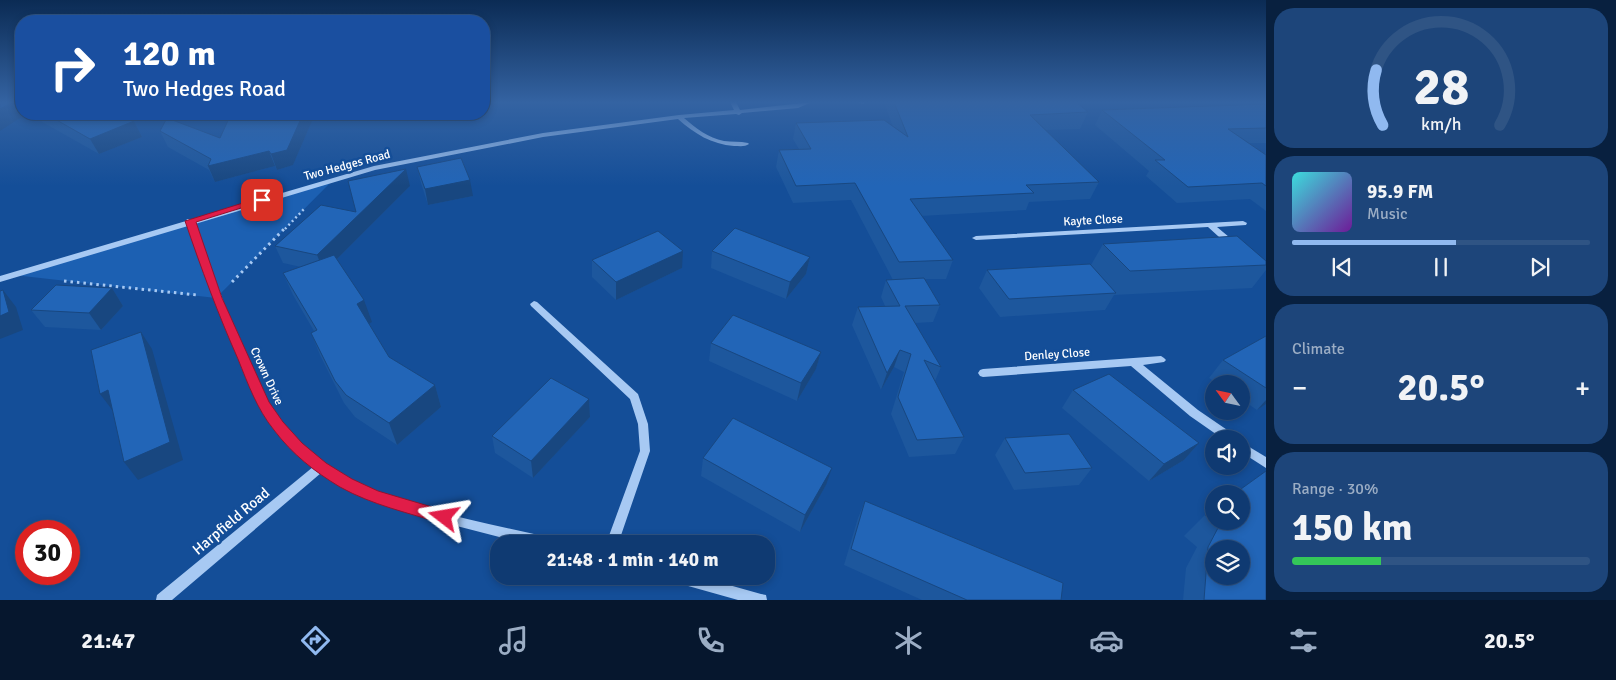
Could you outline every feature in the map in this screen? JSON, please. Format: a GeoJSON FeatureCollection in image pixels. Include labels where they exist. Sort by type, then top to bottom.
{"type":"FeatureCollection","features":[{"type":"Feature","properties":{"kind":"street","name":"Two Hedges Road"},"geometry":{"type":"LineString","coordinates":[[0,280],[190,221],[374,168],[543,135],[581,130]]}},
{"type":"Feature","properties":{"kind":"street"},"geometry":{"type":"LineString","coordinates":[[693,130],[699,135],[722,144],[746,144]]}},
{"type":"Feature","properties":{"kind":"street","name":"Crown Drive"},"geometry":{"type":"LineString","coordinates":[[190,221],[216,298],[263,404],[278,426],[297,447],[321,467],[346,483],[408,508],[515,535]]}},
{"type":"Feature","properties":{"kind":"street","name":"Kayte Close"},"geometry":{"type":"LineString","coordinates":[[976,238],[1243,223]]}},
{"type":"Feature","properties":{"kind":"street"},"geometry":{"type":"LineString","coordinates":[[1212,226],[1237,248]]}},
{"type":"Feature","properties":{"kind":"street"},"geometry":{"type":"LineString","coordinates":[[534,304],[634,397],[642,415],[646,435],[641,467],[627,499],[615,535]]}},
{"type":"Feature","properties":{"kind":"street","name":"Denley Close"},"geometry":{"type":"LineString","coordinates":[[983,373],[1161,360]]}},
{"type":"Feature","properties":{"kind":"street"},"geometry":{"type":"LineString","coordinates":[[1134,363],[1194,413],[1219,430]]}},
{"type":"Feature","properties":{"kind":"street"},"geometry":{"type":"LineString","coordinates":[[1250,452],[1266,463]]}},
{"type":"Feature","properties":{"kind":"street","name":"Harpfield Road"},"geometry":{"type":"LineString","coordinates":[[162,600],[321,467]]}},
{"type":"Feature","properties":{"kind":"street"},"geometry":{"type":"LineString","coordinates":[[706,585],[760,600]]}},
{"type":"Feature","properties":{"kind":"shaded area"},"geometry":{"type":"Polygon","coordinates":[[[334,179],[216,298],[14,275],[334,179]]]}},
{"type":"Feature","properties":{"kind":"building"},"geometry":{"type":"Polygon","coordinates":[[[74,130],[112,130],[90,139],[74,130]]]}},
{"type":"Feature","properties":{"kind":"building"},"geometry":{"type":"Polygon","coordinates":[[[199,130],[220,138],[224,130],[296,130],[287,150],[271,154],[269,151],[208,166],[211,159],[160,131],[199,130]]]}},
{"type":"Feature","properties":{"kind":"building"},"geometry":{"type":"Polygon","coordinates":[[[800,130],[898,130],[908,137],[905,130],[1045,130],[1099,182],[1026,185],[1034,193],[910,199],[953,260],[899,262],[855,183],[796,186],[779,150],[811,149],[800,130]]]}},
{"type":"Feature","properties":{"kind":"building"},"geometry":{"type":"Polygon","coordinates":[[[1127,130],[1229,130],[1266,155],[1266,186],[1262,183],[1188,187],[1155,160],[1165,160],[1127,130]]]}},
{"type":"Feature","properties":{"kind":"building"},"geometry":{"type":"Polygon","coordinates":[[[461,158],[470,180],[425,189],[417,167],[461,158]]]}},
{"type":"Feature","properties":{"kind":"building"},"geometry":{"type":"Polygon","coordinates":[[[406,169],[317,255],[275,246],[321,205],[356,212],[348,181],[406,169]]]}},
{"type":"Feature","properties":{"kind":"building"},"geometry":{"type":"Polygon","coordinates":[[[735,228],[810,257],[790,282],[712,251],[735,228]]]}},
{"type":"Feature","properties":{"kind":"building"},"geometry":{"type":"Polygon","coordinates":[[[658,231],[683,251],[616,282],[592,260],[658,231]]]}},
{"type":"Feature","properties":{"kind":"building"},"geometry":{"type":"Polygon","coordinates":[[[1237,236],[1266,261],[1266,265],[1130,271],[1103,244],[1237,236]]]}},
{"type":"Feature","properties":{"kind":"building"},"geometry":{"type":"Polygon","coordinates":[[[334,255],[364,300],[357,304],[389,357],[435,385],[389,423],[346,395],[335,381],[311,333],[317,330],[283,273],[334,255]]]}},
{"type":"Feature","properties":{"kind":"building"},"geometry":{"type":"Polygon","coordinates":[[[1090,264],[1116,293],[1009,299],[987,270],[1090,264]]]}},
{"type":"Feature","properties":{"kind":"building"},"geometry":{"type":"Polygon","coordinates":[[[924,278],[940,305],[905,306],[941,367],[924,360],[964,437],[917,440],[898,397],[911,354],[900,350],[887,373],[858,307],[900,306],[886,280],[924,278]]]}},
{"type":"Feature","properties":{"kind":"building"},"geometry":{"type":"Polygon","coordinates":[[[56,285],[112,288],[89,313],[31,310],[56,285]]]}},
{"type":"Feature","properties":{"kind":"building"},"geometry":{"type":"Polygon","coordinates":[[[3,290],[9,312],[0,316],[0,291],[3,290]]]}},
{"type":"Feature","properties":{"kind":"building"},"geometry":{"type":"Polygon","coordinates":[[[733,315],[821,352],[801,383],[711,343],[733,315]]]}},
{"type":"Feature","properties":{"kind":"building"},"geometry":{"type":"Polygon","coordinates":[[[141,332],[170,442],[124,462],[108,390],[100,394],[91,350],[141,332]]]}},
{"type":"Feature","properties":{"kind":"building"},"geometry":{"type":"Polygon","coordinates":[[[1266,336],[1266,388],[1250,378],[1250,375],[1246,375],[1223,360],[1266,336]]]}},
{"type":"Feature","properties":{"kind":"building"},"geometry":{"type":"Polygon","coordinates":[[[1109,374],[1199,443],[1164,464],[1073,390],[1109,374]]]}},
{"type":"Feature","properties":{"kind":"building"},"geometry":{"type":"Polygon","coordinates":[[[551,378],[589,399],[531,461],[492,436],[551,378]]]}},
{"type":"Feature","properties":{"kind":"building"},"geometry":{"type":"Polygon","coordinates":[[[733,418],[832,468],[805,515],[703,458],[733,418]]]}},
{"type":"Feature","properties":{"kind":"building"},"geometry":{"type":"Polygon","coordinates":[[[1069,434],[1092,468],[1025,473],[1005,438],[1069,434]]]}},
{"type":"Feature","properties":{"kind":"building"},"geometry":{"type":"Polygon","coordinates":[[[1266,471],[1266,600],[1204,600],[1205,585],[1250,585],[1250,540],[1212,540],[1217,530],[1250,530],[1250,485],[1247,485],[1266,471]]]}},
{"type":"Feature","properties":{"kind":"building"},"geometry":{"type":"Polygon","coordinates":[[[865,501],[1063,583],[1061,600],[967,600],[851,549],[865,501]]]}},
{"type":"Feature","properties":{"kind":"route"},"geometry":{"type":"LineString","coordinates":[[262,200],[190,221],[216,298],[263,404],[278,426],[297,447],[321,467],[346,483],[408,508],[444,517]]}}]}
